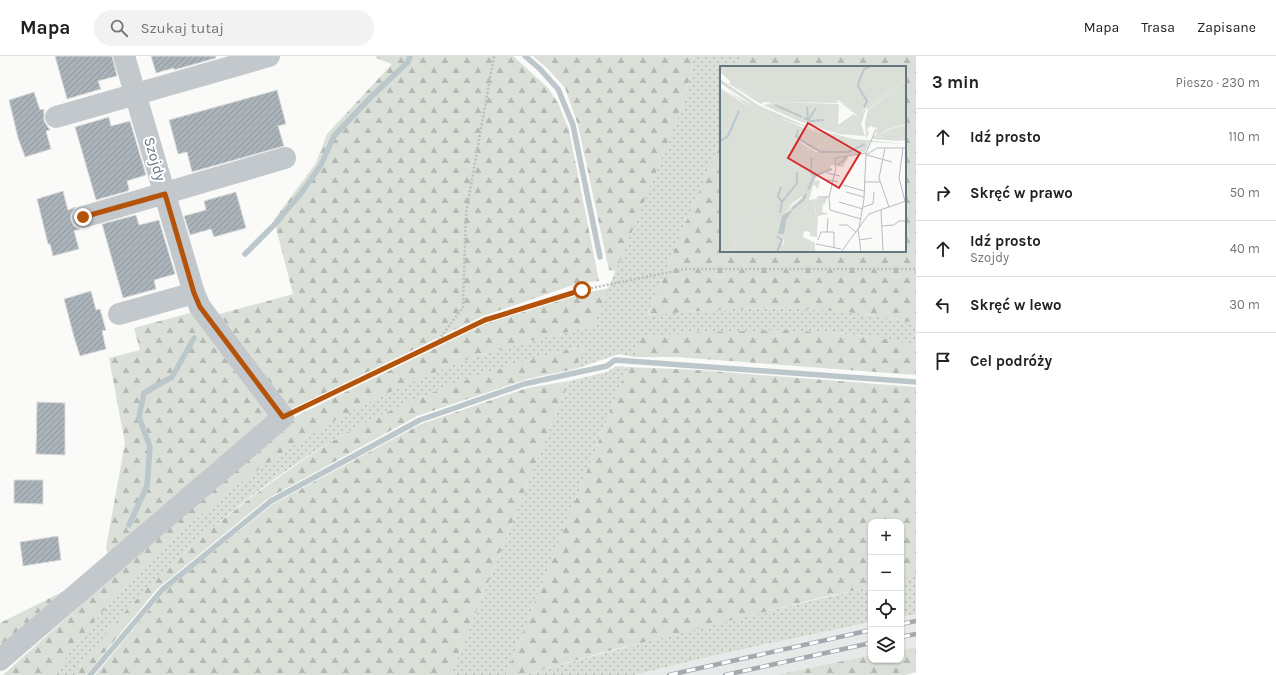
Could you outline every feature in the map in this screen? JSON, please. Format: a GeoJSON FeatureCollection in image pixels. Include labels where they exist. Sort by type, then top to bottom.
{"type":"FeatureCollection","features":[{"type":"Feature","properties":{"kind":"street","name":"Szojdy"},"geometry":{"type":"LineString","coordinates":[[124,56],[197,300]]}},
{"type":"Feature","properties":{"kind":"street"},"geometry":{"type":"LineString","coordinates":[[56,117],[269,56]]}},
{"type":"Feature","properties":{"kind":"street"},"geometry":{"type":"LineString","coordinates":[[83,217],[285,158]]}},
{"type":"Feature","properties":{"kind":"street"},"geometry":{"type":"LineString","coordinates":[[0,660],[283,417],[197,300],[119,314]]}},
{"type":"Feature","properties":{"kind":"path"},"geometry":{"type":"LineString","coordinates":[[438,341],[462,307],[466,213],[494,56]]}},
{"type":"Feature","properties":{"kind":"path"},"geometry":{"type":"LineString","coordinates":[[283,417],[438,341],[485,320],[582,290],[685,269],[916,269]]}},
{"type":"Feature","properties":{"kind":"shaded area"},"geometry":{"type":"Polygon","coordinates":[[[916,614],[916,647],[904,649],[904,627],[904,616],[916,614]]]}},
{"type":"Feature","properties":{"kind":"shaded area"},"geometry":{"type":"Polygon","coordinates":[[[868,623],[868,656],[776,675],[634,675],[720,654],[868,623]]]}},
{"type":"Feature","properties":{"kind":"green space"},"geometry":{"type":"Polygon","coordinates":[[[376,56],[513,56],[548,88],[558,103],[569,130],[599,281],[579,283],[483,316],[285,412],[216,315],[293,294],[274,220],[316,163],[327,134],[392,64],[376,58],[376,56]]]}},
{"type":"Feature","properties":{"kind":"green space"},"geometry":{"type":"Polygon","coordinates":[[[533,56],[694,56],[685,100],[616,271],[609,270],[578,125],[565,88],[549,70],[533,56]]]}},
{"type":"Feature","properties":{"kind":"green space"},"geometry":{"type":"Polygon","coordinates":[[[694,56],[742,56],[740,66],[720,66],[720,141],[647,315],[765,308],[812,309],[845,312],[916,323],[916,345],[882,338],[814,332],[780,331],[643,336],[635,357],[619,354],[575,369],[585,346],[554,353],[493,371],[434,392],[376,417],[348,432],[301,461],[254,494],[189,548],[169,567],[104,638],[74,675],[53,675],[113,600],[170,542],[196,518],[252,474],[310,435],[366,403],[453,365],[505,348],[593,326],[685,100],[694,56]]]}},
{"type":"Feature","properties":{"kind":"green space"},"geometry":{"type":"Polygon","coordinates":[[[742,56],[916,56],[916,323],[855,313],[788,308],[717,310],[647,315],[720,141],[720,252],[906,252],[906,66],[740,66],[742,56]]]}},
{"type":"Feature","properties":{"kind":"green space"},"geometry":{"type":"Polygon","coordinates":[[[609,288],[593,326],[505,348],[453,365],[366,403],[310,435],[252,474],[196,518],[170,542],[113,600],[53,675],[3,675],[286,421],[485,324],[585,293],[609,288]]]}},
{"type":"Feature","properties":{"kind":"green space"},"geometry":{"type":"Polygon","coordinates":[[[197,311],[279,415],[108,554],[106,548],[125,443],[109,358],[140,350],[134,328],[197,311]]]}},
{"type":"Feature","properties":{"kind":"green space"},"geometry":{"type":"Polygon","coordinates":[[[778,330],[865,336],[916,345],[916,375],[676,357],[635,357],[642,336],[778,330]]]}},
{"type":"Feature","properties":{"kind":"green space"},"geometry":{"type":"Polygon","coordinates":[[[585,346],[575,369],[527,379],[417,416],[267,499],[157,589],[86,675],[74,675],[118,620],[167,569],[193,545],[247,501],[320,449],[376,417],[434,392],[493,371],[554,353],[585,346]]]}},
{"type":"Feature","properties":{"kind":"green space"},"geometry":{"type":"Polygon","coordinates":[[[616,366],[628,367],[506,675],[451,675],[569,381],[607,372],[616,366]]]}},
{"type":"Feature","properties":{"kind":"green space"},"geometry":{"type":"Polygon","coordinates":[[[628,367],[698,370],[916,387],[916,576],[904,579],[904,519],[868,519],[868,588],[819,598],[601,653],[525,675],[506,675],[628,367]]]}},
{"type":"Feature","properties":{"kind":"green space"},"geometry":{"type":"Polygon","coordinates":[[[569,381],[451,675],[95,675],[165,591],[273,504],[421,424],[527,388],[569,381]]]}},
{"type":"Feature","properties":{"kind":"green space"},"geometry":{"type":"Polygon","coordinates":[[[916,576],[916,614],[904,616],[904,591],[904,579],[916,576]]]}},
{"type":"Feature","properties":{"kind":"green space"},"geometry":{"type":"Polygon","coordinates":[[[868,588],[868,623],[720,654],[634,675],[525,675],[698,628],[868,588]]]}},
{"type":"Feature","properties":{"kind":"green space"},"geometry":{"type":"Polygon","coordinates":[[[66,590],[0,654],[0,623],[66,590]]]}},
{"type":"Feature","properties":{"kind":"green space"},"geometry":{"type":"Polygon","coordinates":[[[916,647],[916,672],[905,675],[776,675],[868,656],[868,663],[904,663],[904,649],[916,647]]]}},
{"type":"Feature","properties":{"kind":"building"},"geometry":{"type":"Polygon","coordinates":[[[55,56],[112,56],[117,76],[98,81],[101,89],[67,99],[55,56]]]}},
{"type":"Feature","properties":{"kind":"building"},"geometry":{"type":"Polygon","coordinates":[[[151,56],[215,56],[216,58],[174,70],[174,68],[156,73],[151,56]]]}},
{"type":"Feature","properties":{"kind":"building"},"geometry":{"type":"Polygon","coordinates":[[[277,90],[286,124],[278,126],[284,146],[192,172],[187,152],[178,154],[169,120],[277,90]]]}},
{"type":"Feature","properties":{"kind":"building"},"geometry":{"type":"Polygon","coordinates":[[[34,92],[40,110],[44,109],[44,121],[50,130],[46,131],[51,149],[25,157],[18,138],[9,100],[34,92]]]}},
{"type":"Feature","properties":{"kind":"building"},"geometry":{"type":"Polygon","coordinates":[[[109,117],[111,126],[130,121],[146,175],[127,181],[128,191],[96,200],[75,127],[109,117]]]}},
{"type":"Feature","properties":{"kind":"building"},"geometry":{"type":"Polygon","coordinates":[[[63,191],[68,210],[76,207],[71,214],[71,220],[74,226],[80,229],[74,231],[79,249],[53,256],[50,244],[48,244],[37,199],[63,191]]]}},
{"type":"Feature","properties":{"kind":"building"},"geometry":{"type":"Polygon","coordinates":[[[236,192],[246,228],[214,237],[211,229],[190,235],[184,216],[206,210],[204,201],[236,192]]]}},
{"type":"Feature","properties":{"kind":"building"},"geometry":{"type":"Polygon","coordinates":[[[136,215],[139,225],[159,220],[175,274],[154,280],[156,289],[123,298],[102,224],[136,215]]]}},
{"type":"Feature","properties":{"kind":"building"},"geometry":{"type":"Polygon","coordinates":[[[91,291],[96,310],[100,309],[106,330],[102,331],[106,349],[80,356],[64,299],[91,291]]]}},
{"type":"Feature","properties":{"kind":"building"},"geometry":{"type":"Polygon","coordinates":[[[37,402],[65,403],[65,455],[36,454],[37,402]]]}},
{"type":"Feature","properties":{"kind":"building"},"geometry":{"type":"Polygon","coordinates":[[[14,480],[43,480],[43,504],[14,503],[14,480]]]}},
{"type":"Feature","properties":{"kind":"building"},"geometry":{"type":"Polygon","coordinates":[[[58,536],[61,560],[23,566],[20,542],[58,536]]]}},
{"type":"Feature","properties":{"kind":"waterway"},"geometry":{"type":"LineString","coordinates":[[245,254],[275,224],[302,192],[321,165],[334,136],[371,97],[408,62],[410,56]]}},
{"type":"Feature","properties":{"kind":"waterway"},"geometry":{"type":"LineString","coordinates":[[525,56],[540,69],[558,89],[573,125],[600,257]]}},
{"type":"Feature","properties":{"kind":"waterway"},"geometry":{"type":"LineString","coordinates":[[129,525],[147,486],[150,447],[139,417],[144,393],[172,377],[194,338]]}},
{"type":"Feature","properties":{"kind":"waterway"},"geometry":{"type":"LineString","coordinates":[[90,675],[162,590],[271,501],[420,420],[524,384],[607,366],[615,360],[916,382]]}},
{"type":"Feature","properties":{"kind":"railway"},"geometry":{"type":"LineString","coordinates":[[904,623],[916,621]]}},
{"type":"Feature","properties":{"kind":"railway"},"geometry":{"type":"LineString","coordinates":[[669,675],[868,631]]}},
{"type":"Feature","properties":{"kind":"railway"},"geometry":{"type":"LineString","coordinates":[[904,636],[916,634]]}},
{"type":"Feature","properties":{"kind":"railway"},"geometry":{"type":"LineString","coordinates":[[725,675],[868,644]]}},
{"type":"Feature","properties":{"kind":"route"},"geometry":{"type":"LineString","coordinates":[[83,217],[165,194],[194,293],[200,307],[283,417],[438,341],[485,320],[582,290]]}}]}
